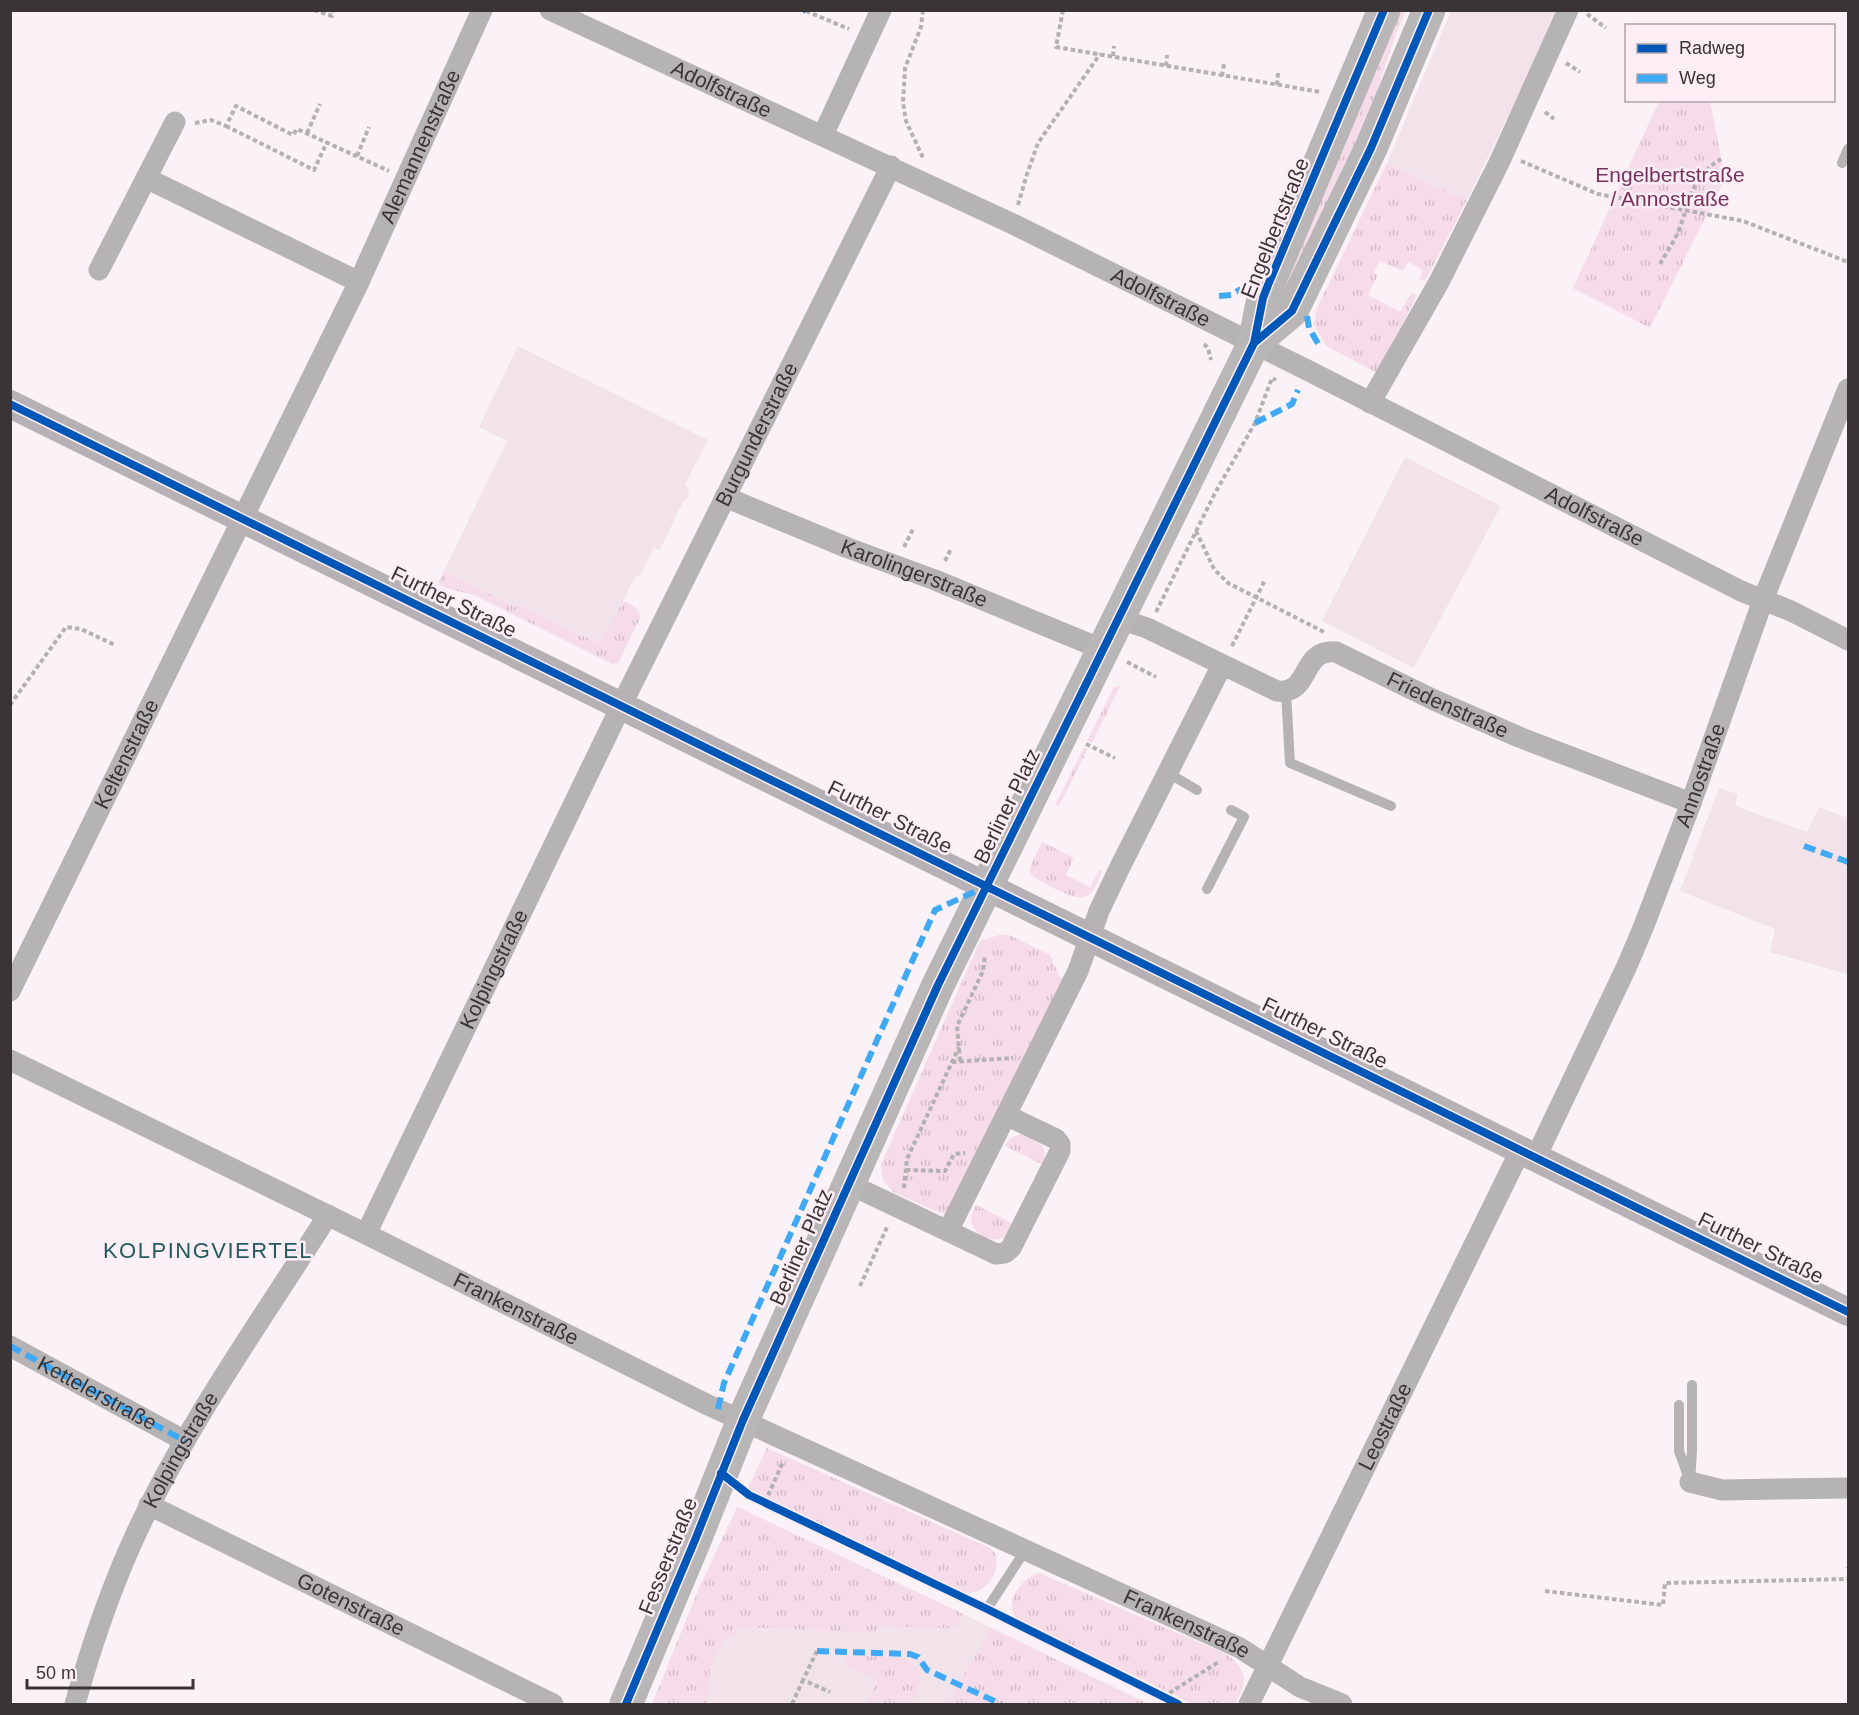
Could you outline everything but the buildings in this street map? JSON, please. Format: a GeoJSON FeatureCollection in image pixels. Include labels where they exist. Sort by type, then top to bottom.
{"type":"FeatureCollection","features":[{"type":"Feature","properties":{"kind":"main road","name":"Engelbertstraße"},"geometry":{"type":"LineString","coordinates":[[1254,343],[1263,298],[1268,285],[1384,10]]}},
{"type":"Feature","properties":{"kind":"main road","name":"Engelbertstraße"},"geometry":{"type":"LineString","coordinates":[[1254,343],[1292,311],[1371,148],[1429,10]]}},
{"type":"Feature","properties":{"kind":"main road","name":"Berliner Platz"},"geometry":{"type":"LineString","coordinates":[[743,1420],[938,985],[1104,650],[1133,624],[1254,343]]}},
{"type":"Feature","properties":{"kind":"main road","name":"Further Straße"},"geometry":{"type":"LineString","coordinates":[[10,404],[622,704],[1848,1312]]}},
{"type":"Feature","properties":{"kind":"main road","name":"Fesserstraße"},"geometry":{"type":"LineString","coordinates":[[626,1704],[743,1420]]}},
{"type":"Feature","properties":{"kind":"street","name":"Alemannenstraße"},"geometry":{"type":"LineString","coordinates":[[242,518],[359,282],[482,10]]}},
{"type":"Feature","properties":{"kind":"street","name":"Adolfstraße"},"geometry":{"type":"LineString","coordinates":[[550,10],[1013,224],[1254,343],[1741,591],[1791,611],[1848,640]]}},
{"type":"Feature","properties":{"kind":"street"},"geometry":{"type":"LineString","coordinates":[[823,135],[881,10]]}},
{"type":"Feature","properties":{"kind":"street"},"geometry":{"type":"LineString","coordinates":[[1370,403],[1439,282],[1504,154],[1568,10]]}},
{"type":"Feature","properties":{"kind":"street"},"geometry":{"type":"LineString","coordinates":[[99,270],[146,177],[181,124]]}},
{"type":"Feature","properties":{"kind":"street","name":"Burgunderstraße"},"geometry":{"type":"LineString","coordinates":[[622,704],[891,166]]}},
{"type":"Feature","properties":{"kind":"street"},"geometry":{"type":"LineString","coordinates":[[146,177],[359,282]]}},
{"type":"Feature","properties":{"kind":"street","name":"Annostraße"},"geometry":{"type":"LineString","coordinates":[[1528,1153],[1626,968],[1691,803],[1763,600],[1848,389]]}},
{"type":"Feature","properties":{"kind":"street","name":"Karolingerstraße"},"geometry":{"type":"LineString","coordinates":[[725,497],[848,548],[936,580],[1104,650]]}},
{"type":"Feature","properties":{"kind":"street","name":"Keltenstraße"},"geometry":{"type":"LineString","coordinates":[[10,992],[242,518]]}},
{"type":"Feature","properties":{"kind":"street"},"geometry":{"type":"LineString","coordinates":[[1133,624],[1277,692],[1294,690],[1312,661],[1327,651]]}},
{"type":"Feature","properties":{"kind":"street","name":"Friedenstraße"},"geometry":{"type":"LineString","coordinates":[[1327,651],[1336,652],[1434,700],[1519,737],[1691,803]]}},
{"type":"Feature","properties":{"kind":"street"},"geometry":{"type":"LineString","coordinates":[[948,1231],[1078,970],[1107,893],[1222,665]]}},
{"type":"Feature","properties":{"kind":"street","name":"Kolpingstraße"},"geometry":{"type":"LineString","coordinates":[[366,1234],[622,704]]}},
{"type":"Feature","properties":{"kind":"street","name":"Frankenstraße"},"geometry":{"type":"LineString","coordinates":[[10,1060],[743,1420],[1240,1648],[1300,1687],[1342,1704]]}},
{"type":"Feature","properties":{"kind":"street","name":"Berliner Platz"},"geometry":{"type":"LineString","coordinates":[[849,1184],[996,1254],[1005,1253],[1011,1248],[1060,1151],[1060,1144],[1056,1139],[1006,1115]]}},
{"type":"Feature","properties":{"kind":"street","name":"Leostraße"},"geometry":{"type":"LineString","coordinates":[[1249,1704],[1528,1153]]}},
{"type":"Feature","properties":{"kind":"street","name":"Kolpingstraße"},"geometry":{"type":"LineString","coordinates":[[75,1704],[102,1614],[123,1561],[150,1505],[184,1441],[328,1215]]}},
{"type":"Feature","properties":{"kind":"street","name":"Kettelerstraße"},"geometry":{"type":"LineString","coordinates":[[10,1346],[184,1441]]}},
{"type":"Feature","properties":{"kind":"street"},"geometry":{"type":"LineString","coordinates":[[1689,1482],[1722,1490],[1848,1488]]}},
{"type":"Feature","properties":{"kind":"street","name":"Gotenstraße"},"geometry":{"type":"LineString","coordinates":[[150,1505],[553,1704]]}},
{"type":"Feature","properties":{"kind":"lane"},"geometry":{"type":"LineString","coordinates":[[1842,163],[1848,149]]}},
{"type":"Feature","properties":{"kind":"lane"},"geometry":{"type":"LineString","coordinates":[[1286,692],[1290,763],[1391,806]]}},
{"type":"Feature","properties":{"kind":"lane"},"geometry":{"type":"LineString","coordinates":[[1168,773],[1197,790]]}},
{"type":"Feature","properties":{"kind":"lane"},"geometry":{"type":"LineString","coordinates":[[1207,889],[1244,817],[1231,810]]}},
{"type":"Feature","properties":{"kind":"lane"},"geometry":{"type":"LineString","coordinates":[[1689,1482],[1692,1451],[1692,1385]]}},
{"type":"Feature","properties":{"kind":"lane"},"geometry":{"type":"LineString","coordinates":[[1679,1405],[1679,1451],[1689,1482]]}},
{"type":"Feature","properties":{"kind":"lane"},"geometry":{"type":"LineString","coordinates":[[987,1609],[1026,1549]]}},
{"type":"Feature","properties":{"kind":"path"},"geometry":{"type":"LineString","coordinates":[[314,10],[332,16],[333,10]]}},
{"type":"Feature","properties":{"kind":"path"},"geometry":{"type":"LineString","coordinates":[[923,10],[921,27],[905,68],[903,102],[906,121],[925,161],[930,184]]}},
{"type":"Feature","properties":{"kind":"path"},"geometry":{"type":"LineString","coordinates":[[1063,10],[1056,47],[1348,96]]}},
{"type":"Feature","properties":{"kind":"path"},"geometry":{"type":"LineString","coordinates":[[1581,10],[1606,28]]}},
{"type":"Feature","properties":{"kind":"path"},"geometry":{"type":"LineString","coordinates":[[806,11],[833,23]]}},
{"type":"Feature","properties":{"kind":"path"},"geometry":{"type":"LineString","coordinates":[[1113,56],[1114,46]]}},
{"type":"Feature","properties":{"kind":"path"},"geometry":{"type":"LineString","coordinates":[[1013,224],[1038,143],[1100,54]]}},
{"type":"Feature","properties":{"kind":"path"},"geometry":{"type":"LineString","coordinates":[[1166,66],[1167,55]]}},
{"type":"Feature","properties":{"kind":"path"},"geometry":{"type":"LineString","coordinates":[[1222,76],[1224,64]]}},
{"type":"Feature","properties":{"kind":"path"},"geometry":{"type":"LineString","coordinates":[[1276,85],[1278,73]]}},
{"type":"Feature","properties":{"kind":"path"},"geometry":{"type":"LineString","coordinates":[[307,133],[320,105]]}},
{"type":"Feature","properties":{"kind":"path"},"geometry":{"type":"LineString","coordinates":[[226,126],[236,106],[293,135],[297,129],[405,179]]}},
{"type":"Feature","properties":{"kind":"path"},"geometry":{"type":"LineString","coordinates":[[181,124],[211,120],[314,170],[327,142]]}},
{"type":"Feature","properties":{"kind":"path"},"geometry":{"type":"LineString","coordinates":[[357,156],[369,127]]}},
{"type":"Feature","properties":{"kind":"path"},"geometry":{"type":"LineString","coordinates":[[1504,154],[1598,194],[1743,221],[1848,262]]}},
{"type":"Feature","properties":{"kind":"path"},"geometry":{"type":"LineString","coordinates":[[1660,264],[1678,231],[1684,210],[1701,175],[1708,166],[1721,159]]}},
{"type":"Feature","properties":{"kind":"path"},"geometry":{"type":"LineString","coordinates":[[1198,340],[1208,348],[1211,360]]}},
{"type":"Feature","properties":{"kind":"path"},"geometry":{"type":"LineString","coordinates":[[1133,624],[1196,531],[1215,493],[1256,423],[1272,378],[1281,382]]}},
{"type":"Feature","properties":{"kind":"path"},"geometry":{"type":"LineString","coordinates":[[1196,531],[1214,569],[1228,583],[1332,636],[1327,651]]}},
{"type":"Feature","properties":{"kind":"path"},"geometry":{"type":"LineString","coordinates":[[1222,665],[1265,580]]}},
{"type":"Feature","properties":{"kind":"path"},"geometry":{"type":"LineString","coordinates":[[10,705],[66,627],[81,629],[115,645]]}},
{"type":"Feature","properties":{"kind":"path"},"geometry":{"type":"LineString","coordinates":[[1104,650],[1156,677]]}},
{"type":"Feature","properties":{"kind":"path"},"geometry":{"type":"LineString","coordinates":[[1063,733],[1115,758]]}},
{"type":"Feature","properties":{"kind":"path"},"geometry":{"type":"LineString","coordinates":[[860,1286],[904,1189],[907,1159],[959,1047]]}},
{"type":"Feature","properties":{"kind":"path"},"geometry":{"type":"LineString","coordinates":[[952,1062],[1034,1057]]}},
{"type":"Feature","properties":{"kind":"path"},"geometry":{"type":"LineString","coordinates":[[906,1170],[945,1171],[954,1154],[987,1152]]}},
{"type":"Feature","properties":{"kind":"path"},"geometry":{"type":"LineString","coordinates":[[765,1502],[792,1443]]}},
{"type":"Feature","properties":{"kind":"path"},"geometry":{"type":"LineString","coordinates":[[1545,1591],[1663,1605],[1665,1583],[1848,1580]]}},
{"type":"Feature","properties":{"kind":"path"},"geometry":{"type":"LineString","coordinates":[[1163,1697],[1240,1648]]}},
{"type":"Feature","properties":{"kind":"path"},"geometry":{"type":"LineString","coordinates":[[792,1704],[817,1651]]}},
{"type":"Feature","properties":{"kind":"path"},"geometry":{"type":"LineString","coordinates":[[803,1680],[830,1692]]}},
{"type":"Feature","properties":{"kind":"shaded area"},"geometry":{"type":"Polygon","coordinates":[[[1451,11],[1559,11],[1467,200],[1387,163],[1451,11]]]}},
{"type":"Feature","properties":{"kind":"shaded area"},"geometry":{"type":"Polygon","coordinates":[[[518,346],[708,440],[685,484],[689,491],[688,497],[682,504],[660,550],[654,548],[639,577],[636,575],[601,644],[518,604],[516,607],[444,571],[507,441],[479,427],[518,346]]]}},
{"type":"Feature","properties":{"kind":"shaded area"},"geometry":{"type":"Polygon","coordinates":[[[1405,457],[1501,506],[1414,668],[1322,621],[1405,457]]]}},
{"type":"Feature","properties":{"kind":"shaded area"},"geometry":{"type":"Polygon","coordinates":[[[1719,788],[1738,794],[1735,806],[1807,832],[1819,807],[1848,818],[1848,974],[1770,952],[1775,929],[1680,891],[1719,788]]]}},
{"type":"Feature","properties":{"kind":"shaded area"},"geometry":{"type":"Polygon","coordinates":[[[737,1507],[963,1614],[1148,1704],[652,1704],[737,1507]]]}},
{"type":"Feature","properties":{"kind":"green space"},"geometry":{"type":"Polygon","coordinates":[[[1398,11],[1406,11],[1395,36],[1371,109],[1286,298],[1277,296],[1398,11]]]}},
{"type":"Feature","properties":{"kind":"green space","name":"Engelbertstraße / Annostraße"},"geometry":{"type":"Polygon","coordinates":[[[1659,102],[1710,102],[1723,168],[1716,183],[1722,185],[1650,328],[1573,288],[1659,102]]]}},
{"type":"Feature","properties":{"kind":"green space"},"geometry":{"type":"Polygon","coordinates":[[[1387,163],[1467,200],[1425,281],[1419,279],[1423,270],[1408,262],[1403,271],[1380,261],[1373,273],[1378,275],[1368,295],[1400,312],[1411,293],[1417,295],[1377,373],[1326,346],[1314,325],[1316,310],[1387,163]]]}},
{"type":"Feature","properties":{"kind":"green space"},"geometry":{"type":"Polygon","coordinates":[[[444,571],[516,607],[518,604],[600,644],[623,601],[637,609],[640,618],[618,663],[612,664],[474,595],[438,584],[444,571]]]}},
{"type":"Feature","properties":{"kind":"green space"},"geometry":{"type":"Polygon","coordinates":[[[1120,686],[1092,743],[1087,741],[1114,687],[1120,686]]]}},
{"type":"Feature","properties":{"kind":"green space"},"geometry":{"type":"Polygon","coordinates":[[[1084,747],[1088,749],[1059,806],[1055,805],[1084,747]]]}},
{"type":"Feature","properties":{"kind":"green space"},"geometry":{"type":"Polygon","coordinates":[[[1042,842],[1074,858],[1066,875],[1090,887],[1099,870],[1102,872],[1090,894],[1085,897],[1070,895],[1032,876],[1029,869],[1042,842]]]}},
{"type":"Feature","properties":{"kind":"green space"},"geometry":{"type":"Polygon","coordinates":[[[999,935],[1009,935],[1050,955],[1063,979],[945,1213],[940,1213],[893,1192],[883,1180],[881,1164],[980,941],[999,935]]]}},
{"type":"Feature","properties":{"kind":"green space"},"geometry":{"type":"Polygon","coordinates":[[[1019,1134],[1026,1135],[1043,1146],[1045,1158],[1043,1165],[1005,1146],[1008,1140],[1019,1134]]]}},
{"type":"Feature","properties":{"kind":"green space"},"geometry":{"type":"Polygon","coordinates":[[[976,1205],[1013,1224],[1006,1235],[989,1239],[975,1229],[971,1219],[976,1205]]]}},
{"type":"Feature","properties":{"kind":"green space"},"geometry":{"type":"Polygon","coordinates":[[[767,1448],[990,1548],[996,1555],[997,1563],[992,1578],[988,1584],[976,1592],[961,1592],[748,1488],[767,1448]]]}},
{"type":"Feature","properties":{"kind":"green space"},"geometry":{"type":"Polygon","coordinates":[[[737,1507],[963,1614],[955,1628],[879,1626],[876,1633],[744,1627],[724,1640],[710,1668],[706,1704],[652,1704],[700,1586],[737,1507]]]}},
{"type":"Feature","properties":{"kind":"green space"},"geometry":{"type":"Polygon","coordinates":[[[1039,1573],[1226,1654],[1239,1665],[1244,1677],[1242,1689],[1235,1704],[1193,1704],[1019,1620],[1014,1614],[1012,1600],[1026,1580],[1039,1573]]]}},
{"type":"Feature","properties":{"kind":"green space"},"geometry":{"type":"Polygon","coordinates":[[[991,1628],[1148,1704],[948,1704],[991,1628]]]}},
{"type":"Feature","properties":{"kind":"green space"},"geometry":{"type":"Polygon","coordinates":[[[847,1657],[891,1657],[912,1663],[919,1669],[921,1678],[919,1688],[910,1704],[866,1704],[878,1680],[844,1664],[847,1657]]]}},
{"type":"Feature","properties":{"kind":"marked path"},"geometry":{"type":"LineString","coordinates":[[1219,296],[1231,295],[1241,289]]}},
{"type":"Feature","properties":{"kind":"marked path"},"geometry":{"type":"LineString","coordinates":[[1307,316],[1309,328],[1320,347]]}},
{"type":"Feature","properties":{"kind":"marked path"},"geometry":{"type":"LineString","coordinates":[[1255,423],[1292,404],[1298,390]]}},
{"type":"Feature","properties":{"kind":"marked path"},"geometry":{"type":"LineString","coordinates":[[1804,846],[1848,862]]}},
{"type":"Feature","properties":{"kind":"marked path"},"geometry":{"type":"LineString","coordinates":[[718,1409],[724,1383],[935,910],[987,886]]}},
{"type":"Feature","properties":{"kind":"marked path"},"geometry":{"type":"LineString","coordinates":[[10,1346],[185,1441]]}},
{"type":"Feature","properties":{"kind":"marked path"},"geometry":{"type":"LineString","coordinates":[[817,1651],[910,1654],[918,1657],[927,1670],[1001,1704]]}},
{"type":"Feature","properties":{"kind":"cycle path"},"geometry":{"type":"LineString","coordinates":[[626,1704],[743,1420],[938,985],[1254,343],[1263,298],[1268,285],[1384,10]]}},
{"type":"Feature","properties":{"kind":"cycle path"},"geometry":{"type":"LineString","coordinates":[[1254,343],[1292,311],[1371,148],[1429,10]]}},
{"type":"Feature","properties":{"kind":"cycle path"},"geometry":{"type":"LineString","coordinates":[[10,404],[1848,1312]]}},
{"type":"Feature","properties":{"kind":"cycle path"},"geometry":{"type":"LineString","coordinates":[[721,1473],[749,1495],[1178,1704]]}},
{"type":"Feature","properties":{"kind":"district","name":"KOLPINGVIERTEL"},"geometry":{"type":"Point","coordinates":[208,1250]}}]}
